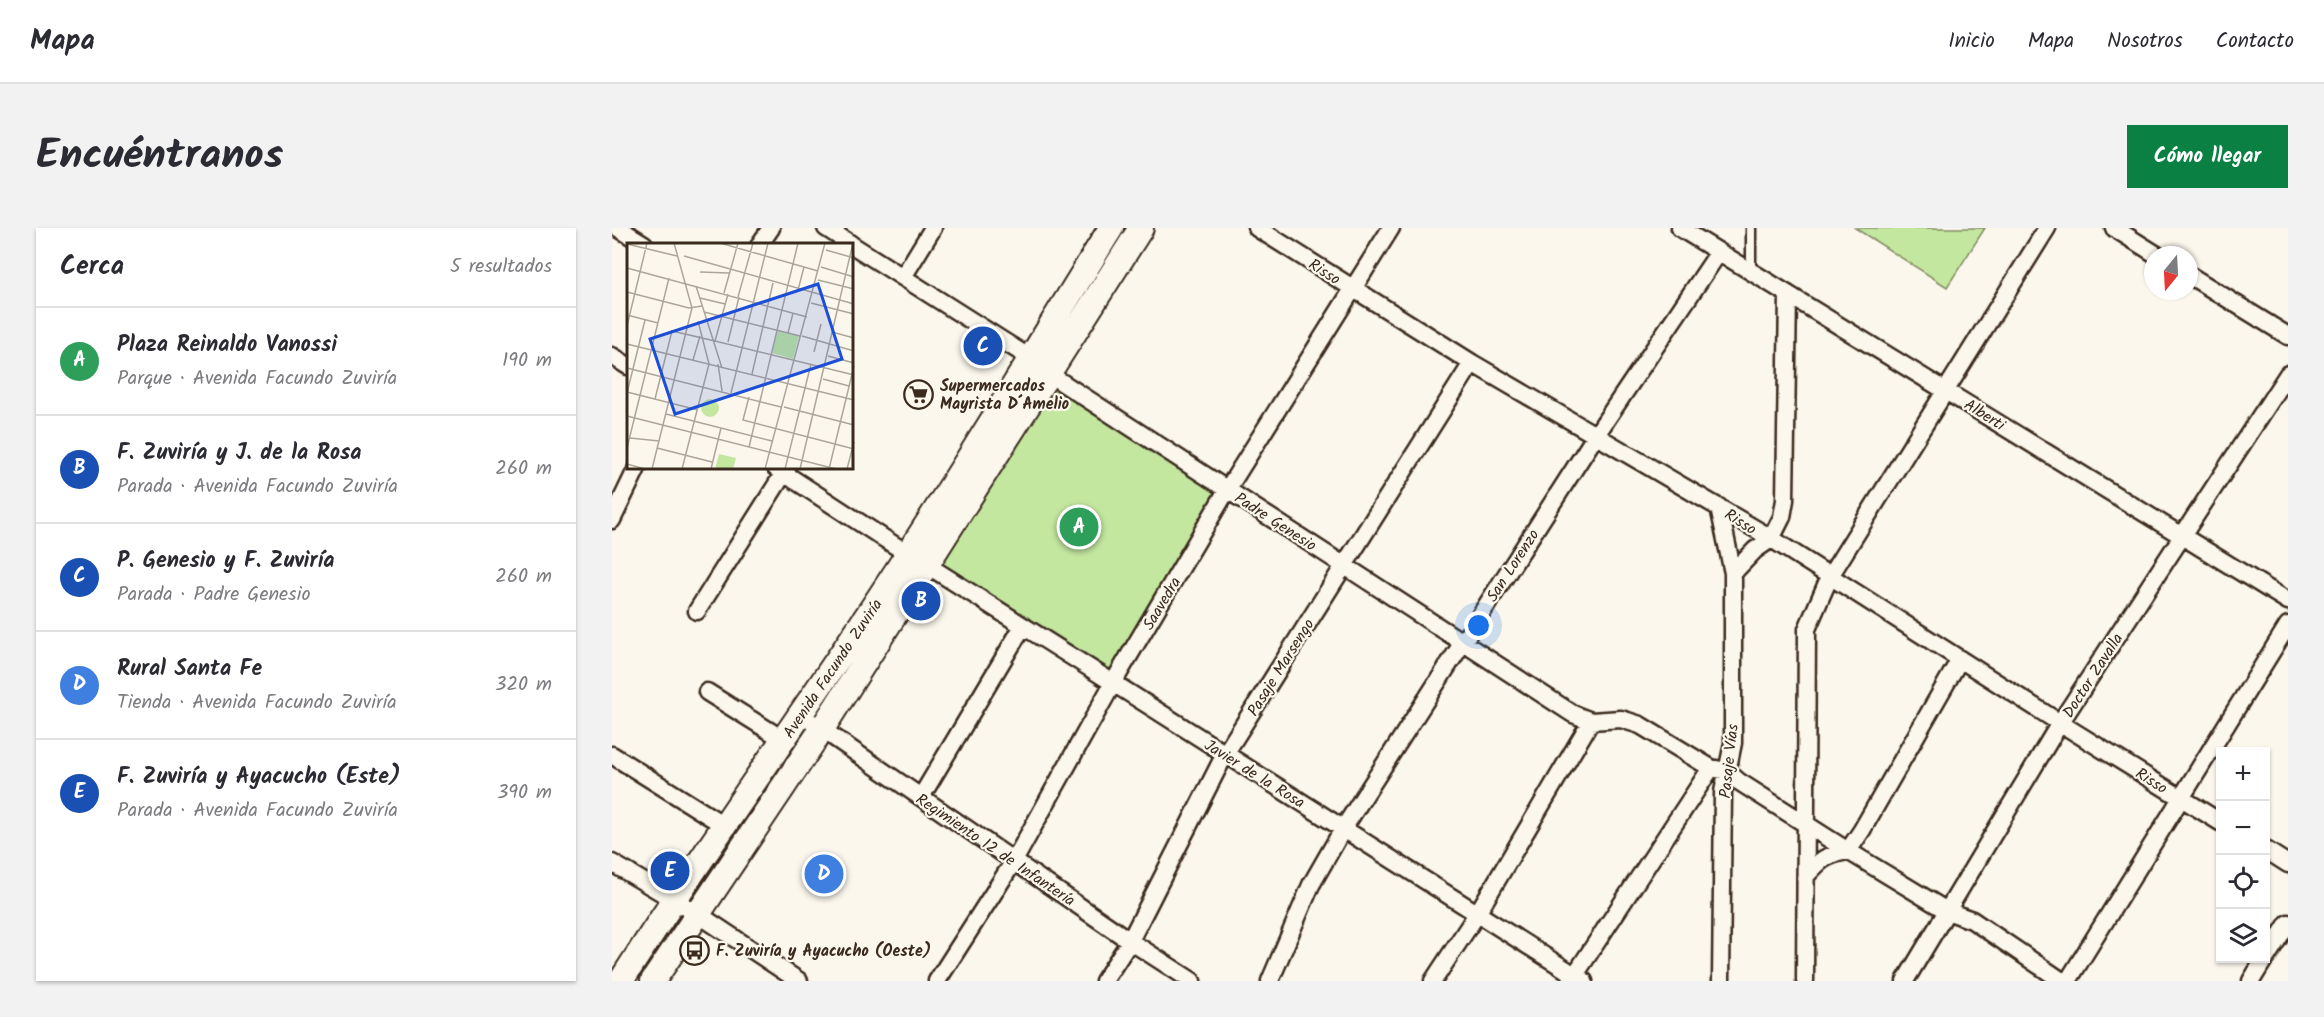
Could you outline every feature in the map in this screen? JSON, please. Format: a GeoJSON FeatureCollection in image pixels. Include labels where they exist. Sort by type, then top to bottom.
{"type":"FeatureCollection","features":[{"type":"Feature","properties":{"kind":"main road","name":"Avenida Facundo Zuviría"},"geometry":{"type":"LineString","coordinates":[[653,981],[822,729],[1030,358],[1112,228]]}},
{"type":"Feature","properties":{"kind":"main road","name":"Avenida Facundo Zuviría"},"geometry":{"type":"LineString","coordinates":[[621,981],[673,900],[801,715],[917,560],[1049,374],[1141,228]]}},
{"type":"Feature","properties":{"kind":"street"},"geometry":{"type":"LineString","coordinates":[[618,228],[642,243]]}},
{"type":"Feature","properties":{"kind":"street"},"geometry":{"type":"LineString","coordinates":[[761,243],[771,228]]}},
{"type":"Feature","properties":{"kind":"street","name":"Padre Genesio"},"geometry":{"type":"LineString","coordinates":[[826,228],[849,243]]}},
{"type":"Feature","properties":{"kind":"street"},"geometry":{"type":"LineString","coordinates":[[903,277],[933,228]]}},
{"type":"Feature","properties":{"kind":"street","name":"Risso"},"geometry":{"type":"LineString","coordinates":[[1257,228],[1472,363],[1771,539],[2216,820]]}},
{"type":"Feature","properties":{"kind":"street","name":"Saavedra"},"geometry":{"type":"LineString","coordinates":[[937,981],[1014,861],[1113,683],[1227,490],[1391,228]]}},
{"type":"Feature","properties":{"kind":"street","name":"Alberti"},"geometry":{"type":"LineString","coordinates":[[1680,228],[2288,601]]}},
{"type":"Feature","properties":{"kind":"street"},"geometry":{"type":"LineString","coordinates":[[1805,981],[1807,629],[1830,576],[2047,228]]}},
{"type":"Feature","properties":{"kind":"street"},"geometry":{"type":"LineString","coordinates":[[2114,228],[2144,247]]}},
{"type":"Feature","properties":{"kind":"street","name":"Padre Genesio"},"geometry":{"type":"LineString","coordinates":[[854,246],[1030,358],[1049,374],[1573,714],[1591,721],[1621,719],[1640,725],[1719,769],[1947,911],[1972,920],[2062,981]]}},
{"type":"Feature","properties":{"kind":"street","name":"San Lorenzo"},"geometry":{"type":"LineString","coordinates":[[1270,981],[1311,885],[1343,829],[1596,435],[1719,252]]}},
{"type":"Feature","properties":{"kind":"street"},"geometry":{"type":"LineString","coordinates":[[2198,281],[2288,336]]}},
{"type":"Feature","properties":{"kind":"street"},"geometry":{"type":"LineString","coordinates":[[1733,573],[1755,550],[1771,539],[1782,517],[1785,500],[1788,294]]}},
{"type":"Feature","properties":{"kind":"street"},"geometry":{"type":"LineString","coordinates":[[612,356],[627,365]]}},
{"type":"Feature","properties":{"kind":"street","name":"Pasaje Marsengo"},"geometry":{"type":"LineString","coordinates":[[1104,981],[1130,941],[1225,754],[1472,363]]}},
{"type":"Feature","properties":{"kind":"street","name":"Doctor Zavalla"},"geometry":{"type":"LineString","coordinates":[[1905,981],[2060,723],[2288,374]]}},
{"type":"Feature","properties":{"kind":"street"},"geometry":{"type":"LineString","coordinates":[[614,510],[636,470]]}},
{"type":"Feature","properties":{"kind":"street"},"geometry":{"type":"LineString","coordinates":[[697,611],[782,470]]}},
{"type":"Feature","properties":{"kind":"street","name":"Javier de la Rosa"},"geometry":{"type":"LineString","coordinates":[[782,470],[917,560],[1577,979]]}},
{"type":"Feature","properties":{"kind":"street","name":"Pasaje Vías"},"geometry":{"type":"LineString","coordinates":[[1719,507],[1733,573],[1733,743],[1719,769],[1723,792],[1721,981]]}},
{"type":"Feature","properties":{"kind":"street"},"geometry":{"type":"LineString","coordinates":[[2068,981],[2288,625]]}},
{"type":"Feature","properties":{"kind":"street"},"geometry":{"type":"LineString","coordinates":[[921,797],[1023,626]]}},
{"type":"Feature","properties":{"kind":"street"},"geometry":{"type":"LineString","coordinates":[[1806,876],[1829,855],[1848,851],[1960,659]]}},
{"type":"Feature","properties":{"kind":"street"},"geometry":{"type":"LineString","coordinates":[[707,692],[784,740]]}},
{"type":"Feature","properties":{"kind":"street","name":"Regimiento 12 de Infantería"},"geometry":{"type":"LineString","coordinates":[[801,715],[1130,941],[1192,981]]}},
{"type":"Feature","properties":{"kind":"street"},"geometry":{"type":"LineString","coordinates":[[1433,981],[1477,914],[1591,721]]}},
{"type":"Feature","properties":{"kind":"street"},"geometry":{"type":"LineString","coordinates":[[612,755],[725,826]]}},
{"type":"Feature","properties":{"kind":"street"},"geometry":{"type":"LineString","coordinates":[[1577,979],[1719,769]]}},
{"type":"Feature","properties":{"kind":"street"},"geometry":{"type":"LineString","coordinates":[[2270,853],[2288,864]]}},
{"type":"Feature","properties":{"kind":"street"},"geometry":{"type":"LineString","coordinates":[[612,863],[698,914],[799,981]]}},
{"type":"Feature","properties":{"kind":"street"},"geometry":{"type":"LineString","coordinates":[[2270,950],[2288,923]]}},
{"type":"Feature","properties":{"kind":"street"},"geometry":{"type":"LineString","coordinates":[[2251,981],[2262,963]]}},
{"type":"Feature","properties":{"kind":"lane"},"geometry":{"type":"LineString","coordinates":[[1750,271],[1751,228]]}},
{"type":"Feature","properties":{"kind":"green space"},"geometry":{"type":"Polygon","coordinates":[[[1855,228],[1985,228],[1947,287],[1855,228]]]}},
{"type":"Feature","properties":{"kind":"green space"},"geometry":{"type":"Polygon","coordinates":[[[1050,377],[1225,490],[1112,679],[931,564],[1050,377]]]}},
{"type":"Feature","properties":{"kind":"place","name":"P. Genesio y F. Zuviría"},"geometry":{"type":"Point","coordinates":[983,346]}},
{"type":"Feature","properties":{"kind":"place","name":"Supermercados Mayrista D´Amelio"},"geometry":{"type":"Point","coordinates":[919,394]}},
{"type":"Feature","properties":{"kind":"place","name":"Plaza Reinaldo Vanossi"},"geometry":{"type":"Point","coordinates":[1079,527]}},
{"type":"Feature","properties":{"kind":"place","name":"F. Zuviría y J. de la Rosa"},"geometry":{"type":"Point","coordinates":[921,601]}},
{"type":"Feature","properties":{"kind":"place","name":"F. Zuviría y Ayacucho (Este)"},"geometry":{"type":"Point","coordinates":[670,871]}},
{"type":"Feature","properties":{"kind":"place","name":"Rural Santa Fe"},"geometry":{"type":"Point","coordinates":[824,874]}},
{"type":"Feature","properties":{"kind":"place","name":"F. Zuviría y Ayacucho (Oeste)"},"geometry":{"type":"Point","coordinates":[695,950]}}]}
